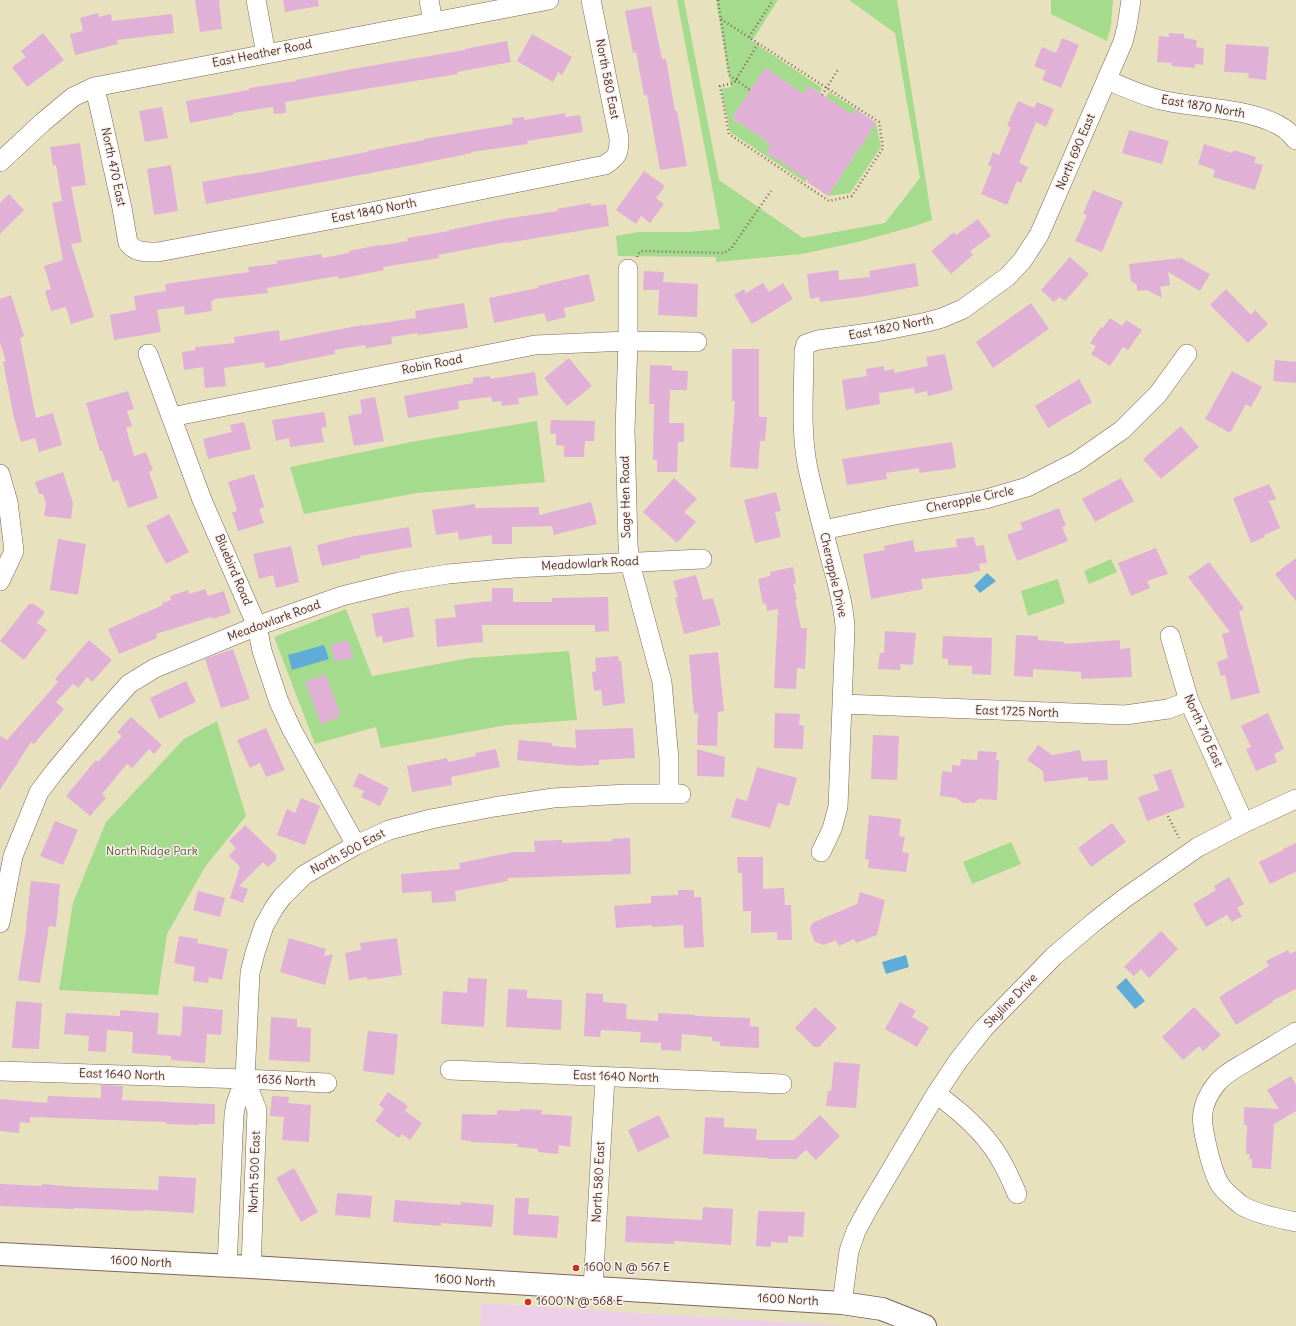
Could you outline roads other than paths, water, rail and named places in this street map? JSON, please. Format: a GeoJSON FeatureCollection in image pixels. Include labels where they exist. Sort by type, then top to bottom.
{"type":"FeatureCollection","features":[{"type":"Feature","properties":{"kind":"main road","name":"1600 North"},"geometry":{"type":"LineString","coordinates":[[0,1254],[251,1267],[842,1303],[882,1309],[926,1326]]}},
{"type":"Feature","properties":{"kind":"street"},"geometry":{"type":"LineString","coordinates":[[256,0],[266,54]]}},
{"type":"Feature","properties":{"kind":"street"},"geometry":{"type":"LineString","coordinates":[[429,0],[433,22]]}},
{"type":"Feature","properties":{"kind":"street","name":"East Heather Road"},"geometry":{"type":"LineString","coordinates":[[0,162],[43,122],[73,97],[94,88],[549,0]]}},
{"type":"Feature","properties":{"kind":"street","name":"North 580 East"},"geometry":{"type":"LineString","coordinates":[[591,0],[619,138],[619,147],[616,158]]}},
{"type":"Feature","properties":{"kind":"street","name":"North 690 East"},"geometry":{"type":"LineString","coordinates":[[993,288],[1007,277],[1022,261],[1038,235],[1050,210],[1123,42],[1127,26],[1130,0]]}},
{"type":"Feature","properties":{"kind":"street","name":"East 1870 North"},"geometry":{"type":"LineString","coordinates":[[1107,80],[1160,100],[1227,110],[1264,119],[1284,129],[1296,140]]}},
{"type":"Feature","properties":{"kind":"street","name":"North 470 East"},"geometry":{"type":"LineString","coordinates":[[94,88],[122,208],[126,236],[131,247]]}},
{"type":"Feature","properties":{"kind":"street","name":"East 1840 North"},"geometry":{"type":"LineString","coordinates":[[131,247],[139,252],[171,250],[593,168],[606,165],[616,158]]}},
{"type":"Feature","properties":{"kind":"street","name":"Sage Hen Road"},"geometry":{"type":"LineString","coordinates":[[628,269],[628,341],[625,430],[628,545],[630,563],[662,682],[669,759],[675,794]]}},
{"type":"Feature","properties":{"kind":"street","name":"East 1820 North"},"geometry":{"type":"LineString","coordinates":[[806,344],[818,340],[843,338],[927,322],[963,309],[993,288]]}},
{"type":"Feature","properties":{"kind":"street","name":"Robin Road"},"geometry":{"type":"LineString","coordinates":[[171,417],[535,345],[628,341],[697,342]]}},
{"type":"Feature","properties":{"kind":"street","name":"Cherapple Drive"},"geometry":{"type":"LineString","coordinates":[[806,344],[804,351],[802,421],[803,443],[844,611],[845,628],[838,807],[832,829],[821,852]]}},
{"type":"Feature","properties":{"kind":"street","name":"Bluebird Road"},"geometry":{"type":"LineString","coordinates":[[148,354],[202,500],[257,626],[262,651],[279,702],[292,730],[356,845]]}},
{"type":"Feature","properties":{"kind":"street","name":"Cherapple Circle"},"geometry":{"type":"LineString","coordinates":[[823,530],[895,515],[986,499],[1027,487],[1076,462],[1122,430],[1158,394],[1187,354]]}},
{"type":"Feature","properties":{"kind":"street"},"geometry":{"type":"LineString","coordinates":[[0,474],[8,502],[14,551],[0,581]]}},
{"type":"Feature","properties":{"kind":"street","name":"Meadowlark Road"},"geometry":{"type":"LineString","coordinates":[[0,923],[13,856],[39,792],[129,684],[149,672],[257,626],[342,596],[399,582],[448,574],[514,568],[702,559]]}},
{"type":"Feature","properties":{"kind":"street","name":"North 710 East"},"geometry":{"type":"LineString","coordinates":[[1170,636],[1189,701],[1244,823]]}},
{"type":"Feature","properties":{"kind":"street","name":"East 1725 North"},"geometry":{"type":"LineString","coordinates":[[842,704],[1125,716],[1168,709],[1189,701]]}},
{"type":"Feature","properties":{"kind":"street","name":"North 500 East"},"geometry":{"type":"LineString","coordinates":[[227,1266],[234,1115],[236,1104],[245,1079],[250,973],[264,926],[282,897],[304,875],[356,845],[389,830],[431,819],[553,798],[599,795],[675,794]]}},
{"type":"Feature","properties":{"kind":"street","name":"Skyline Drive"},"geometry":{"type":"LineString","coordinates":[[842,1303],[849,1251],[856,1231],[936,1094],[958,1061],[984,1028],[1054,956],[1094,922],[1198,847],[1244,823],[1296,799]]}},
{"type":"Feature","properties":{"kind":"street"},"geometry":{"type":"LineString","coordinates":[[1296,1032],[1230,1072],[1218,1081],[1208,1094],[1204,1105],[1202,1127],[1212,1165],[1220,1185],[1228,1195],[1243,1206],[1270,1216],[1296,1222]]}},
{"type":"Feature","properties":{"kind":"street","name":"East 1640 North"},"geometry":{"type":"LineString","coordinates":[[450,1070],[782,1084]]}},
{"type":"Feature","properties":{"kind":"street","name":"East 1640 North"},"geometry":{"type":"LineString","coordinates":[[0,1071],[245,1079]]}},
{"type":"Feature","properties":{"kind":"street","name":"North 580 East"},"geometry":{"type":"LineString","coordinates":[[593,1288],[605,1077]]}},
{"type":"Feature","properties":{"kind":"street","name":"North 500 East"},"geometry":{"type":"LineString","coordinates":[[245,1079],[256,1110],[251,1267]]}},
{"type":"Feature","properties":{"kind":"street","name":"1636 North"},"geometry":{"type":"LineString","coordinates":[[245,1079],[327,1083]]}},
{"type":"Feature","properties":{"kind":"street"},"geometry":{"type":"LineString","coordinates":[[936,1094],[980,1130],[1004,1166],[1017,1194]]}},
{"type":"Feature","properties":{"kind":"water"},"geometry":{"type":"Polygon","coordinates":[[[987,573],[996,581],[980,593],[974,586],[987,573]]]}},
{"type":"Feature","properties":{"kind":"water"},"geometry":{"type":"Polygon","coordinates":[[[324,645],[329,659],[292,670],[288,655],[324,645]]]}},
{"type":"Feature","properties":{"kind":"water"},"geometry":{"type":"Polygon","coordinates":[[[906,955],[909,967],[886,974],[882,962],[906,955]]]}},
{"type":"Feature","properties":{"kind":"water"},"geometry":{"type":"Polygon","coordinates":[[[1126,978],[1145,1001],[1135,1009],[1116,987],[1126,978]]]}},
{"type":"Feature","properties":{"kind":"place","name":"1600 N @ 567 E"},"geometry":{"type":"Point","coordinates":[576,1268]}},
{"type":"Feature","properties":{"kind":"place","name":"1600 N @ 568 E"},"geometry":{"type":"Point","coordinates":[528,1302]}},
{"type":"Feature","properties":{"kind":"park label","name":"North Ridge Park"},"geometry":{"type":"Point","coordinates":[152,852]}}]}
